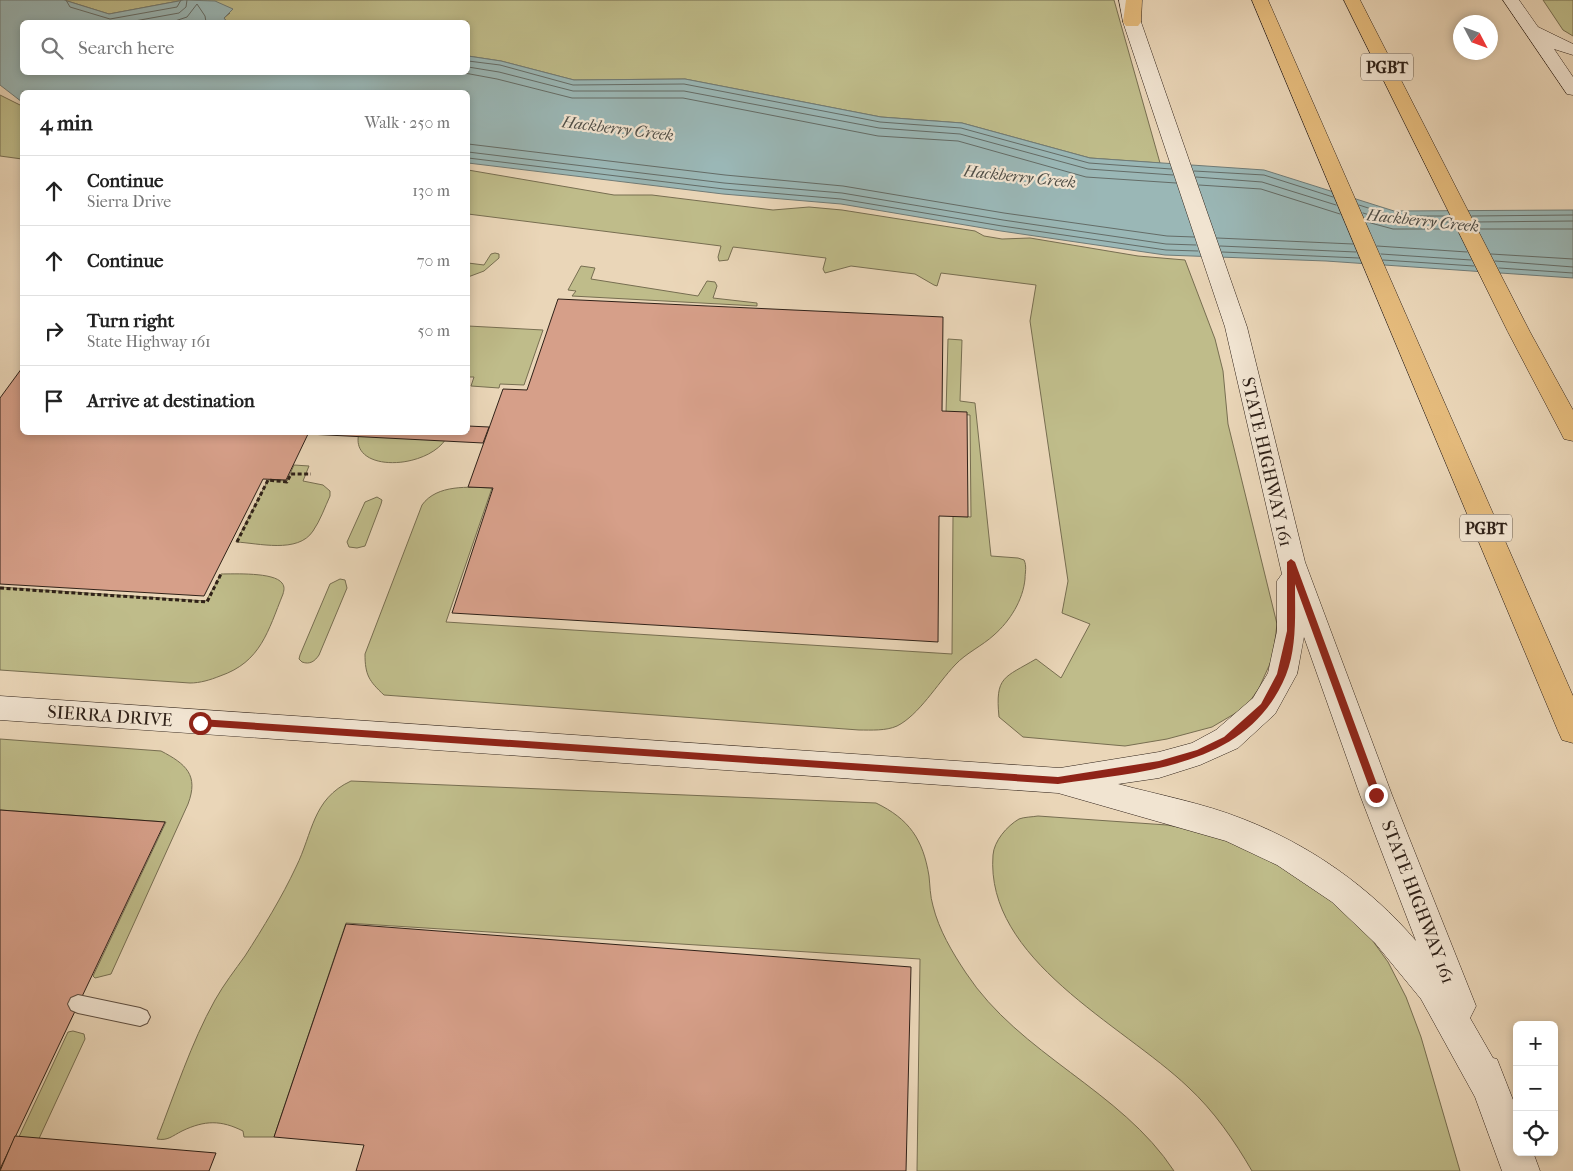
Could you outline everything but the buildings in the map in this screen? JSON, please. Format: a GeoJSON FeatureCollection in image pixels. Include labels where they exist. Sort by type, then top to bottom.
{"type":"FeatureCollection","features":[{"type":"Feature","properties":{"kind":"highway"},"geometry":{"type":"LineString","coordinates":[[1132,22],[1134,0]]}},
{"type":"Feature","properties":{"kind":"highway","name":"PGBT"},"geometry":{"type":"LineString","coordinates":[[1260,0],[1573,731]]}},
{"type":"Feature","properties":{"kind":"highway","name":"PGBT"},"geometry":{"type":"LineString","coordinates":[[1352,0],[1573,433]]}},
{"type":"Feature","properties":{"kind":"main road","name":"STATE HIGHWAY 161"},"geometry":{"type":"LineString","coordinates":[[1127,0],[1132,22],[1236,327],[1291,562],[1376,795],[1521,1171]]}},
{"type":"Feature","properties":{"kind":"main road"},"geometry":{"type":"LineString","coordinates":[[1511,0],[1573,90]]}},
{"type":"Feature","properties":{"kind":"main road"},"geometry":{"type":"LineString","coordinates":[[1534,31],[1558,46],[1573,50]]}},
{"type":"Feature","properties":{"kind":"main road"},"geometry":{"type":"LineString","coordinates":[[1058,780],[1159,765],[1200,753],[1227,739],[1264,706],[1282,674],[1291,631],[1291,562]]}},
{"type":"Feature","properties":{"kind":"main road","name":"SIERRA DRIVE"},"geometry":{"type":"LineString","coordinates":[[0,708],[1058,780]]}},
{"type":"Feature","properties":{"kind":"main road"},"geometry":{"type":"LineString","coordinates":[[1058,780],[1233,829],[1288,855],[1344,892],[1387,932],[1433,988],[1490,1088]]}},
{"type":"Feature","properties":{"kind":"lane"},"geometry":{"type":"LineString","coordinates":[[78,1004],[140,1017]]}},
{"type":"Feature","properties":{"kind":"path"},"geometry":{"type":"LineString","coordinates":[[237,542],[268,480],[287,482],[291,474],[311,474]]}},
{"type":"Feature","properties":{"kind":"path"},"geometry":{"type":"LineString","coordinates":[[0,588],[207,602],[221,574]]}},
{"type":"Feature","properties":{"kind":"shaded area"},"geometry":{"type":"Polygon","coordinates":[[[64,0],[184,0],[109,14],[64,0]]]}},
{"type":"Feature","properties":{"kind":"shaded area"},"geometry":{"type":"Polygon","coordinates":[[[184,0],[1114,0],[1160,163],[1090,158],[962,123],[881,117],[685,79],[574,80],[501,61],[470,56],[470,20],[226,20],[224,18],[230,13],[184,0]]]}},
{"type":"Feature","properties":{"kind":"shaded area"},"geometry":{"type":"Polygon","coordinates":[[[1543,0],[1573,0],[1573,36],[1563,30],[1543,0]]]}},
{"type":"Feature","properties":{"kind":"shaded area"},"geometry":{"type":"Polygon","coordinates":[[[0,95],[20,105],[20,159],[0,156],[0,95]]]}},
{"type":"Feature","properties":{"kind":"shaded area"},"geometry":{"type":"Polygon","coordinates":[[[470,170],[614,195],[652,195],[773,210],[809,207],[842,210],[975,231],[984,236],[1002,239],[1030,238],[1138,256],[1185,260],[1215,339],[1223,371],[1228,424],[1277,624],[1273,657],[1259,688],[1246,707],[1212,727],[1167,739],[1125,746],[1023,737],[999,717],[999,693],[1004,680],[1016,670],[1036,659],[1061,678],[1090,624],[1062,613],[1068,581],[1030,321],[1036,285],[941,273],[937,286],[915,274],[851,266],[825,273],[823,269],[826,258],[733,247],[728,260],[719,261],[718,257],[721,246],[470,214],[470,170]]]}},
{"type":"Feature","properties":{"kind":"shaded area"},"geometry":{"type":"Polygon","coordinates":[[[491,254],[499,254],[499,258],[484,271],[470,276],[470,263],[484,265],[491,254]]]}},
{"type":"Feature","properties":{"kind":"shaded area"},"geometry":{"type":"Polygon","coordinates":[[[581,266],[595,268],[591,279],[698,296],[707,281],[715,282],[717,286],[713,298],[757,303],[757,306],[572,296],[576,291],[568,290],[581,266]]]}},
{"type":"Feature","properties":{"kind":"shaded area"},"geometry":{"type":"Polygon","coordinates":[[[470,326],[543,330],[524,385],[500,384],[499,388],[471,386],[474,377],[470,377],[470,326]]]}},
{"type":"Feature","properties":{"kind":"shaded area"},"geometry":{"type":"Polygon","coordinates":[[[948,339],[962,340],[960,401],[975,403],[991,556],[1024,560],[1026,567],[1024,587],[1015,610],[1000,629],[959,661],[920,707],[897,726],[893,728],[859,730],[384,695],[371,681],[367,673],[365,654],[422,505],[436,493],[464,487],[492,488],[446,622],[952,654],[953,516],[971,517],[970,415],[946,413],[948,339]]]}},
{"type":"Feature","properties":{"kind":"shaded area"},"geometry":{"type":"Polygon","coordinates":[[[359,435],[448,435],[441,445],[427,455],[395,463],[379,461],[366,456],[359,447],[359,435]]]}},
{"type":"Feature","properties":{"kind":"shaded area"},"geometry":{"type":"Polygon","coordinates":[[[294,465],[309,466],[303,481],[323,485],[330,491],[330,496],[313,531],[298,543],[288,545],[236,542],[268,480],[287,481],[294,465]]]}},
{"type":"Feature","properties":{"kind":"shaded area"},"geometry":{"type":"Polygon","coordinates":[[[377,497],[382,500],[365,546],[349,547],[347,542],[365,502],[377,497]]]}},
{"type":"Feature","properties":{"kind":"shaded area"},"geometry":{"type":"Polygon","coordinates":[[[221,574],[263,575],[278,579],[284,586],[283,594],[261,644],[254,654],[234,670],[205,681],[190,683],[0,670],[0,587],[206,601],[221,574]]]}},
{"type":"Feature","properties":{"kind":"shaded area"},"geometry":{"type":"Polygon","coordinates":[[[340,579],[345,580],[347,588],[319,655],[312,662],[302,662],[299,659],[300,655],[330,584],[340,579]]]}},
{"type":"Feature","properties":{"kind":"shaded area"},"geometry":{"type":"Polygon","coordinates":[[[0,739],[161,751],[188,771],[192,785],[188,804],[111,974],[95,978],[93,976],[166,822],[0,810],[0,739]]]}},
{"type":"Feature","properties":{"kind":"shaded area"},"geometry":{"type":"Polygon","coordinates":[[[351,781],[876,803],[888,809],[906,823],[913,832],[923,851],[933,906],[942,932],[966,973],[988,1002],[1014,1027],[1127,1117],[1152,1143],[1174,1171],[917,1171],[920,959],[346,923],[274,1137],[244,1137],[243,1131],[235,1127],[220,1123],[206,1123],[190,1127],[167,1139],[157,1139],[206,1016],[278,901],[302,854],[321,807],[338,788],[351,781]]]}},
{"type":"Feature","properties":{"kind":"shaded area"},"geometry":{"type":"Polygon","coordinates":[[[1038,816],[1167,825],[1222,835],[1286,864],[1362,926],[1388,962],[1406,997],[1421,1037],[1460,1171],[1252,1171],[1223,1126],[1197,1096],[1160,1063],[1095,1014],[1063,987],[1034,958],[1011,927],[996,893],[994,850],[1002,834],[1014,822],[1021,818],[1038,816]]]}},
{"type":"Feature","properties":{"kind":"shaded area"},"geometry":{"type":"Polygon","coordinates":[[[73,1031],[84,1034],[85,1039],[24,1171],[3,1171],[68,1032],[73,1031]]]}},
{"type":"Feature","properties":{"kind":"water","name":"Hackberry Creek"},"geometry":{"type":"Polygon","coordinates":[[[0,0],[64,0],[109,14],[184,0],[215,1],[233,9],[224,18],[226,20],[20,20],[20,75],[470,75],[470,56],[501,61],[574,80],[685,79],[881,117],[962,123],[1090,158],[1264,170],[1394,211],[1573,210],[1573,278],[1326,261],[1165,255],[1001,231],[841,204],[723,194],[470,163],[470,90],[20,90],[20,100],[0,85],[0,0]]]}},
{"type":"Feature","properties":{"kind":"route"},"geometry":{"type":"LineString","coordinates":[[200,723],[1058,780],[1159,765],[1200,753],[1227,739],[1264,706],[1282,674],[1291,631],[1291,562],[1376,795]]}}]}
